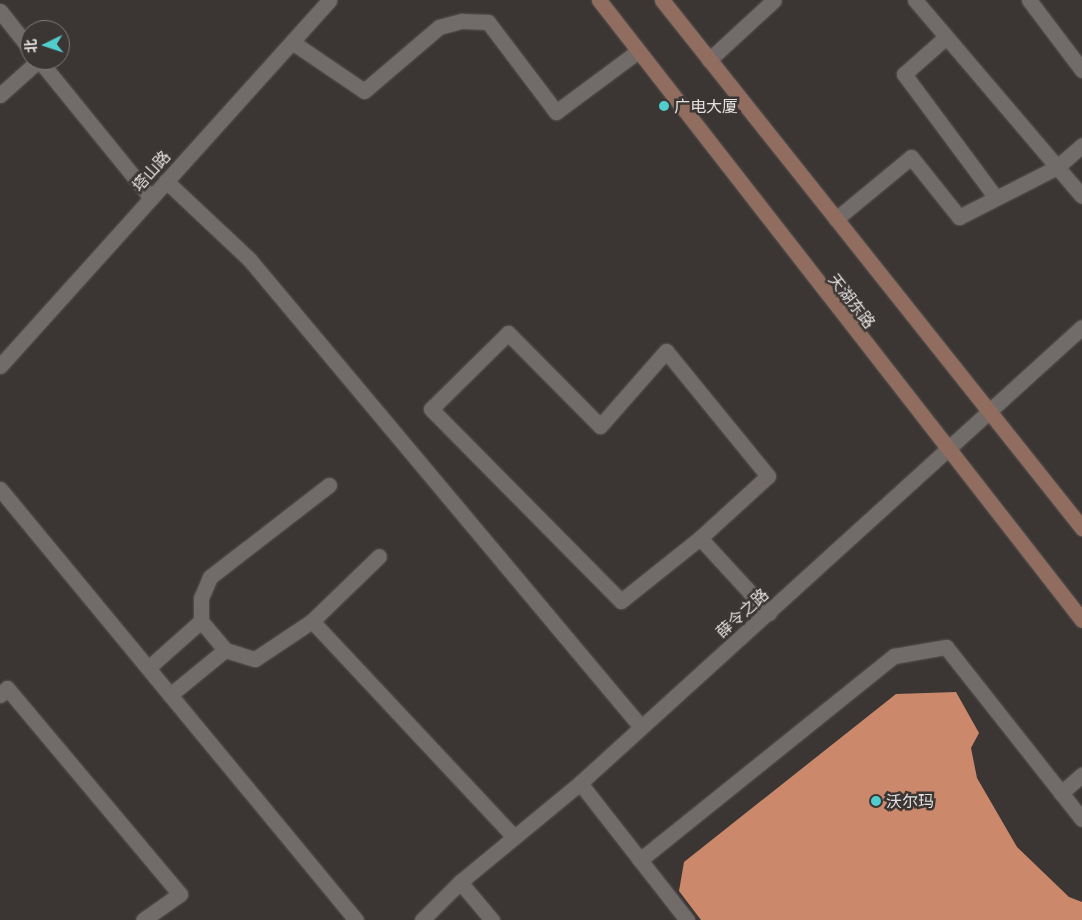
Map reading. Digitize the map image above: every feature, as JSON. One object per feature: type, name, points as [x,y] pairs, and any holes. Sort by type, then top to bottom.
[{"type":"main road","name":"天湖东路","points":[[599,0],[947,452],[1082,620]]},
{"type":"main road","points":[[662,0],[1082,528]]},
{"type":"street","name":"塔山路","points":[[0,366],[329,0]]},
{"type":"street","points":[[709,60],[774,0]]},
{"type":"street","points":[[915,0],[1082,196]]},
{"type":"street","points":[[1029,0],[1082,70]]},
{"type":"street","points":[[0,11],[20,36]]},
{"type":"street","points":[[292,42],[364,92],[439,27],[462,21],[488,22],[556,112],[638,51]]},
{"type":"street","points":[[946,37],[904,74],[996,198]]},
{"type":"street","points":[[0,95],[28,70]]},
{"type":"street","points":[[47,70],[151,198]]},
{"type":"street","points":[[836,219],[911,157],[959,217],[1057,167],[1082,145]]},
{"type":"street","points":[[166,181],[249,259],[641,728]]},
{"type":"street","name":"薛令之路","points":[[422,920],[460,882],[580,783],[947,452],[1082,327]]},
{"type":"street","points":[[508,333],[600,426],[666,351],[768,476],[700,538],[621,601],[430,409],[508,333]]},
{"type":"street","points":[[329,485],[210,577],[201,598],[201,621],[225,650],[255,659],[312,621],[379,556]]},
{"type":"street","points":[[0,489],[356,920]]},
{"type":"street","points":[[700,538],[769,613]]},
{"type":"street","points":[[148,668],[201,621]]},
{"type":"street","points":[[312,621],[514,837]]},
{"type":"street","points":[[640,860],[894,656],[946,648],[1082,819]]},
{"type":"street","points":[[170,695],[225,650]]},
{"type":"street","points":[[0,695],[7,688],[180,894],[143,920]]},
{"type":"street","points":[[1061,793],[1082,775]]},
{"type":"street","points":[[580,783],[687,920]]},
{"type":"street","points":[[460,882],[492,920]]},
{"type":"building","name":"沃尔玛","points":[[956,692],[979,733],[971,748],[977,778],[1017,847],[1069,897],[1082,902],[1082,920],[701,920],[679,891],[684,862],[896,694]]},
{"type":"place","name":"广电大厦","points":[[664,106]]},
{"type":"place","name":"沃尔玛","points":[[876,801]]}]
